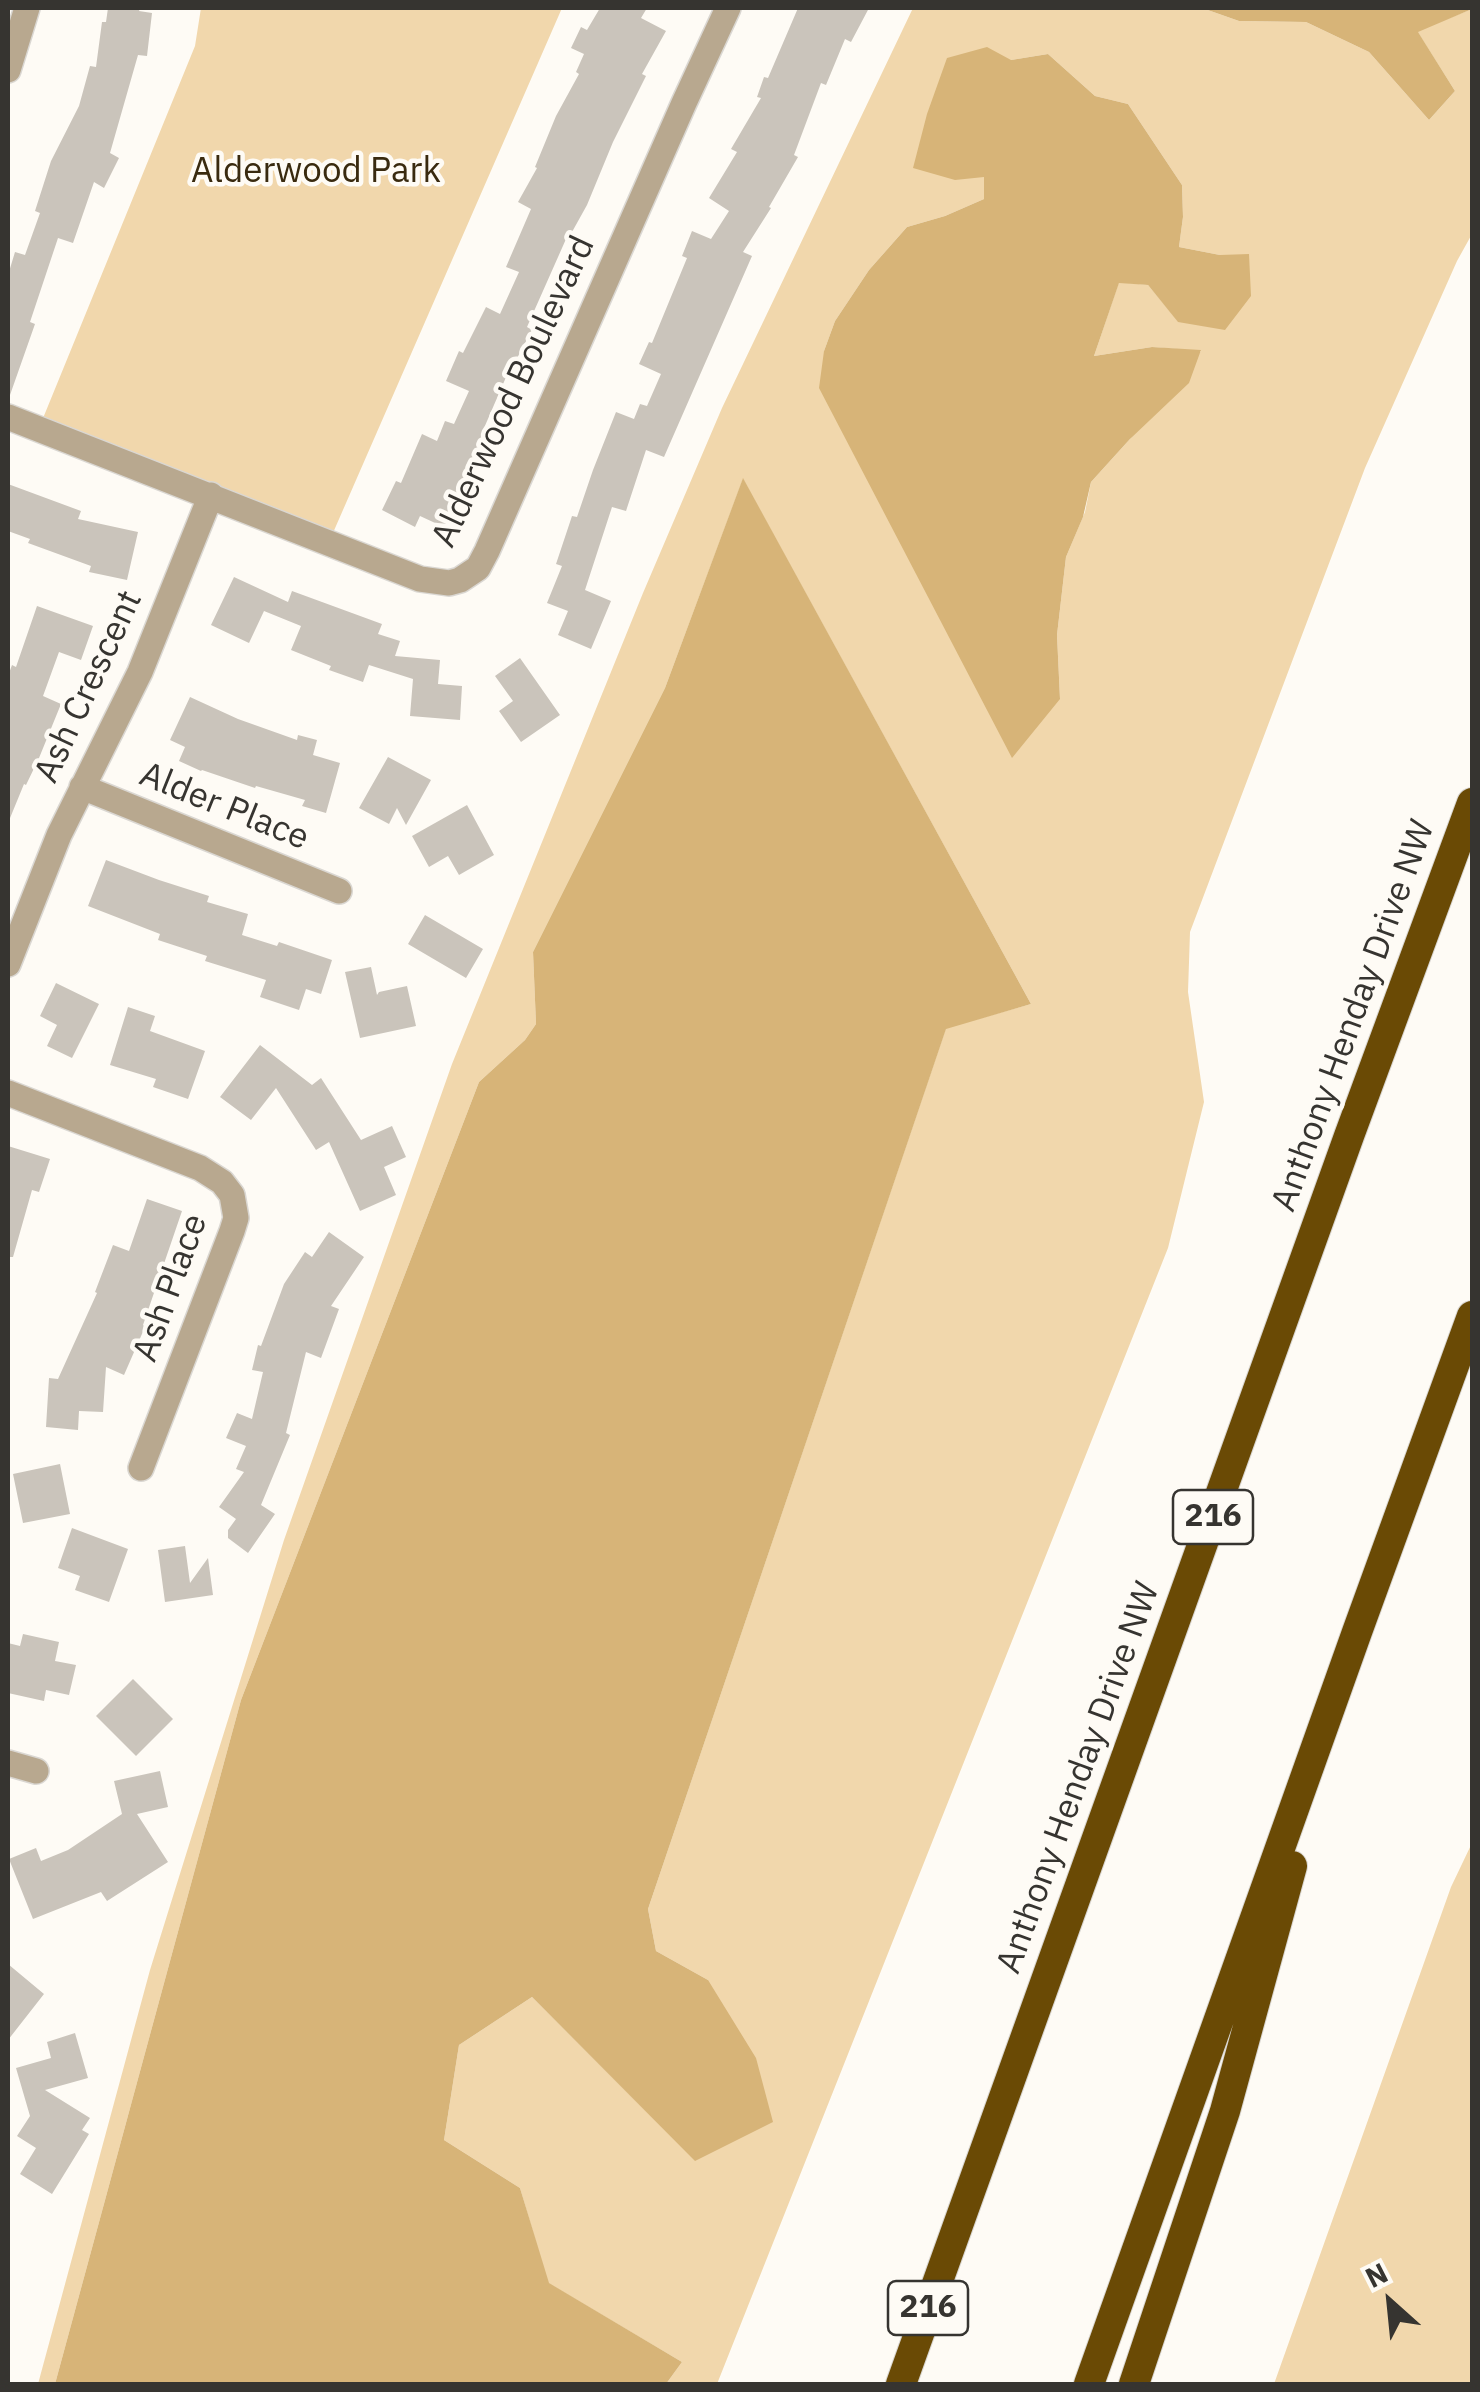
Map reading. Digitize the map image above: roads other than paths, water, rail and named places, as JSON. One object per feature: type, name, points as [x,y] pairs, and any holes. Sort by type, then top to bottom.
[{"type":"highway","name":"Anthony Henday Drive NW","points":[[900,2384],[1472,803]]},
{"type":"highway","points":[[1088,2384],[1472,1316]]},
{"type":"highway","points":[[1134,2384],[1225,2111],[1357,1632]]},
{"type":"highway","points":[[884,2384],[956,2231]]},
{"type":"street","points":[[8,70],[27,8]]},
{"type":"street","name":"Alderwood Boulevard","points":[[8,416],[428,582],[460,580],[478,568],[487,551],[728,8]]},
{"type":"street","name":"Ash Crescent","points":[[8,964],[58,834],[140,672],[210,495]]},
{"type":"street","name":"Alder Place","points":[[82,787],[340,891]]},
{"type":"street","name":"Ash Place","points":[[8,1092],[200,1168],[222,1182],[232,1194],[236,1218],[232,1232],[141,1468]]},
{"type":"street","points":[[8,1763],[36,1771]]},
{"type":"park label","name":"Alderwood Park","points":[[316,172]]}]
